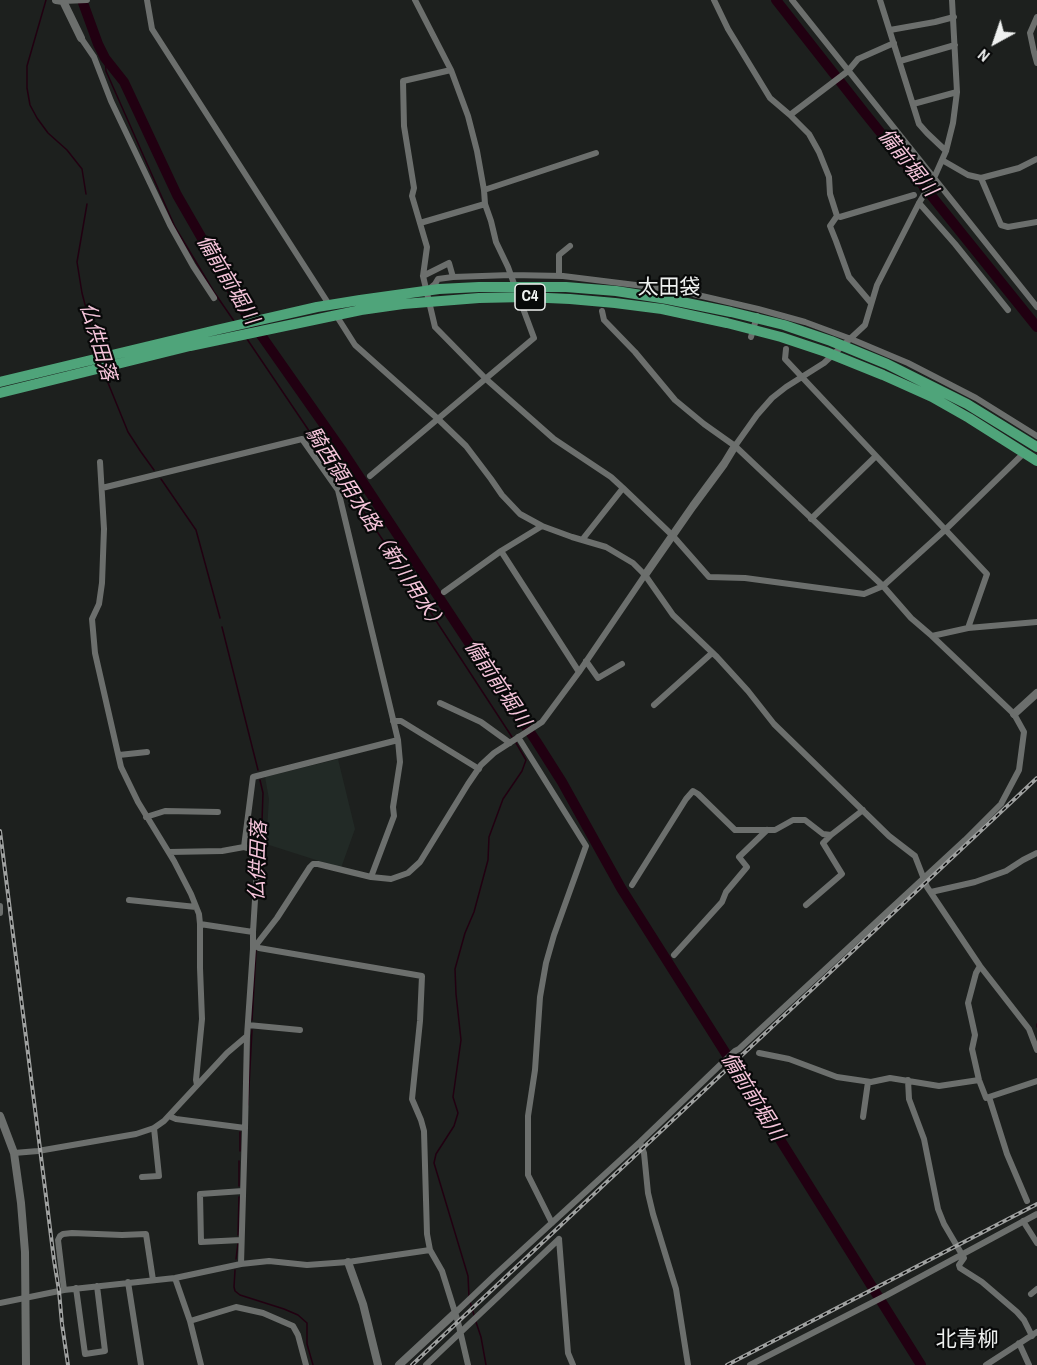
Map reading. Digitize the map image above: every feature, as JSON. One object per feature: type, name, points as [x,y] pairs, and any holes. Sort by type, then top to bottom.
[{"type":"highway","name":"C4","points":[[0,382],[317,307],[402,293],[459,288],[566,287],[667,298],[784,325],[860,352],[918,379],[967,404],[1037,447]]},
{"type":"highway","name":"C4","points":[[0,393],[190,346],[361,310],[479,298],[570,299],[662,309],[781,337],[826,352],[932,397],[1037,461]]},
{"type":"street","points":[[87,0],[61,1],[94,57],[111,101],[170,225],[193,267],[214,298]]},
{"type":"street","points":[[147,0],[152,29],[355,345],[466,446],[502,495],[520,514],[542,526],[606,547],[633,563],[645,575],[673,615],[748,691],[774,724],[890,836],[915,856],[925,884],[980,966],[1029,1029],[1037,1050]]},
{"type":"street","points":[[370,476],[534,338],[511,275],[496,242],[485,204],[477,150],[468,116],[451,70],[415,0]]},
{"type":"street","points":[[714,0],[728,29],[770,98],[809,134],[829,177],[830,194],[837,216]]},
{"type":"street","points":[[792,0],[1037,308]]},
{"type":"street","points":[[880,0],[920,124],[946,151]]},
{"type":"street","points":[[255,948],[313,864],[370,877],[391,879],[408,873],[420,862],[479,769],[495,753],[542,722],[555,705],[757,415],[772,398],[802,376],[825,363],[865,325],[877,285],[946,151],[957,92],[952,0]]},
{"type":"street","points":[[890,30],[935,22],[954,16]]},
{"type":"street","points":[[1037,17],[1030,33],[1037,63]]},
{"type":"street","points":[[790,115],[848,71],[858,59],[894,43]]},
{"type":"street","points":[[900,61],[955,45]]},
{"type":"street","points":[[451,70],[403,81],[404,126],[414,188],[412,196],[428,247],[423,276],[435,327],[486,379],[554,439],[611,477],[673,536],[709,577],[745,578],[864,594],[883,586],[945,531],[1037,441]]},
{"type":"street","points":[[913,104],[957,92]]},
{"type":"street","points":[[484,190],[596,153]]},
{"type":"street","points":[[942,160],[968,175],[981,178],[1019,168],[1037,159]]},
{"type":"street","points":[[981,178],[1001,225],[1008,227],[1037,222]]},
{"type":"street","points":[[837,216],[914,195]]},
{"type":"street","points":[[919,203],[1008,310]]},
{"type":"street","points":[[420,223],[485,204]]},
{"type":"street","points":[[837,216],[830,226],[846,270],[849,277],[871,303]]},
{"type":"street","points":[[570,246],[559,255],[561,276],[569,288],[586,303],[586,309]]},
{"type":"street","points":[[423,276],[449,263],[453,277]]},
{"type":"street","points":[[427,291],[438,279],[453,277],[561,276],[676,290],[758,309],[805,322],[908,363],[976,398],[1037,436]]},
{"type":"street","points":[[751,337],[758,309]]},
{"type":"street","points":[[399,1365],[965,840],[1002,804],[1020,770],[1024,732],[1014,714],[911,618],[883,586],[735,446],[675,400],[635,352],[604,320],[602,310]]},
{"type":"street","points":[[786,349],[785,359],[987,574],[968,628]]},
{"type":"street","points":[[947,412],[967,412],[976,398]]},
{"type":"street","points":[[102,488],[302,440],[338,490],[398,740],[400,762],[393,807],[394,816],[370,877]]},
{"type":"street","points":[[812,519],[876,456]]},
{"type":"street","points":[[100,462],[104,529],[102,583],[99,604],[92,619],[95,653],[121,767],[146,817],[169,852],[196,907],[200,924],[202,1019],[197,1085]]},
{"type":"street","points":[[582,540],[623,488]]},
{"type":"street","points":[[444,592],[501,551],[542,526]]},
{"type":"street","points":[[501,551],[579,672]]},
{"type":"street","points":[[932,636],[968,628],[1037,622]]},
{"type":"street","points":[[654,705],[712,653]]},
{"type":"street","points":[[586,662],[598,678],[622,664]]},
{"type":"street","points":[[1014,714],[1037,693]]},
{"type":"street","points":[[440,703],[481,722],[510,743]]},
{"type":"street","points":[[393,721],[401,722],[479,769]]},
{"type":"street","points":[[518,737],[586,846],[546,963],[540,997],[535,1070],[528,1116],[528,1175],[552,1223]]},
{"type":"street","points":[[244,848],[254,777],[398,740]]},
{"type":"street","points":[[118,754],[147,752]]},
{"type":"street","points":[[632,885],[693,791],[735,830],[775,830],[793,820],[805,820],[823,834],[831,835]]},
{"type":"street","points":[[806,905],[842,874],[823,843],[863,810]]},
{"type":"street","points":[[146,817],[165,811],[218,812]]},
{"type":"street","points":[[674,955],[722,902],[726,892],[747,867],[739,857],[768,830]]},
{"type":"street","points":[[169,852],[222,851],[244,848],[258,850],[253,932],[255,948],[247,1036],[241,1264]]},
{"type":"street","points":[[931,892],[975,882],[1006,871],[1037,853]]},
{"type":"street","points":[[129,900],[196,907]]},
{"type":"street","points":[[0,906],[0,913]]},
{"type":"street","points":[[200,924],[253,932]]},
{"type":"street","points":[[255,948],[422,976],[412,1099],[424,1131],[427,1234],[430,1250],[442,1271],[468,1365]]},
{"type":"street","points":[[980,966],[968,1003],[975,1035],[972,1049],[986,1098],[1037,1081]]},
{"type":"street","points":[[248,1025],[300,1030]]},
{"type":"street","points":[[14,1153],[136,1134],[154,1128],[169,1116],[247,1036]]},
{"type":"street","points":[[759,1053],[789,1059],[837,1077],[868,1082],[891,1078],[939,1086],[979,1080]]},
{"type":"street","points":[[908,1080],[909,1099],[924,1139],[938,1209],[964,1258],[959,1265],[961,1269],[982,1282],[1017,1312],[1034,1334],[986,1365]]},
{"type":"street","points":[[863,1117],[868,1082]]},
{"type":"street","points":[[989,1097],[1007,1154],[1027,1201]]},
{"type":"street","points":[[0,1116],[14,1153],[24,1228],[26,1365]]},
{"type":"street","points":[[169,1116],[176,1119],[245,1128]]},
{"type":"street","points":[[142,1177],[159,1176],[154,1128]]},
{"type":"street","points":[[640,1142],[644,1153],[652,1214],[676,1289],[688,1365]]},
{"type":"street","points":[[241,1240],[201,1242],[200,1194],[243,1191]]},
{"type":"street","points":[[750,1365],[887,1295],[1037,1214]]},
{"type":"street","points":[[1023,1221],[1037,1243]]},
{"type":"street","points":[[64,1290],[58,1240],[63,1234],[146,1234],[153,1280]]},
{"type":"street","points":[[426,1365],[559,1239],[568,1353],[573,1365]]},
{"type":"street","points":[[0,1303],[76,1288],[175,1278],[241,1264],[268,1262],[307,1265],[348,1262],[430,1250]]},
{"type":"street","points":[[348,1262],[363,1304],[378,1365]]},
{"type":"street","points":[[175,1278],[201,1365]]},
{"type":"street","points":[[128,1282],[141,1365]]},
{"type":"street","points":[[76,1288],[85,1354],[105,1351],[97,1286]]},
{"type":"street","points":[[190,1322],[236,1307],[263,1314],[293,1326],[298,1335],[306,1365]]},
{"type":"street","points":[[1019,1343],[1029,1365]]},
{"type":"shaded area","points":[[338,759],[355,829],[341,868],[266,844],[269,799],[265,777]]},
{"type":"waterway","name":"仏供田落","points":[[46,0],[27,66],[30,105],[48,133],[67,150],[82,169],[86,194]]},
{"type":"waterway","name":"備前前堀川","points":[[82,0],[105,58],[124,82],[177,195],[242,308],[341,449],[536,741],[562,782],[621,888],[921,1365]]},
{"type":"waterway","name":"備前堀川","points":[[776,0],[1037,327]]},
{"type":"waterway","name":"騎西領用水路（新川用水）","points":[[105,58],[106,71],[175,227],[234,321]]},
{"type":"waterway","name":"仏供田落","points":[[87,204],[77,262],[82,293],[98,354]]},
{"type":"waterway","name":"騎西領用水路（新川用水）","points":[[247,339],[403,570],[512,737]]},
{"type":"waterway","name":"仏供田落","points":[[104,373],[128,432],[154,470]]},
{"type":"waterway","name":"仏供田落","points":[[161,479],[196,530],[220,618]]},
{"type":"waterway","name":"仏供田落","points":[[222,627],[258,770]]},
{"type":"waterway","name":"騎西領用水路（新川用水）","points":[[469,1297],[468,1276],[434,1163],[436,1154],[454,1126],[458,1113],[453,1097],[461,1040],[455,969],[488,860],[489,837],[503,799],[522,771],[526,760],[515,741]]},
{"type":"waterway","name":"仏供田落","points":[[260,780],[263,793],[261,849]]},
{"type":"waterway","name":"仏供田落","points":[[260,867],[261,853]]},
{"type":"waterway","name":"仏供田落","points":[[252,1020],[256,951]]},
{"type":"waterway","name":"仏供田落","points":[[248,1105],[252,1030]]},
{"type":"waterway","name":"仏供田落","points":[[240,1132],[240,1151]]},
{"type":"waterway","name":"仏供田落","points":[[239,1161],[239,1186]]},
{"type":"waterway","name":"仏供田落","points":[[238,1235],[239,1197]]},
{"type":"waterway","name":"仏供田落","points":[[236,1259],[238,1243]]},
{"type":"waterway","name":"仏供田落","points":[[235,1270],[234,1287],[240,1295],[284,1309],[298,1315],[307,1323],[307,1344],[313,1365]]},
{"type":"waterway","name":"騎西領用水路（新川用水）","points":[[470,1302],[474,1315]]},
{"type":"waterway","name":"騎西領用水路（新川用水）","points":[[476,1322],[486,1365]]},
{"type":"railway","points":[[412,1365],[1037,778]]},
{"type":"railway","points":[[0,831],[68,1365]]},
{"type":"railway","points":[[727,1365],[1037,1204]]},
{"type":"district","name":"太田袋","points":[[669,288]]},
{"type":"district","name":"北青柳","points":[[967,1340]]}]
